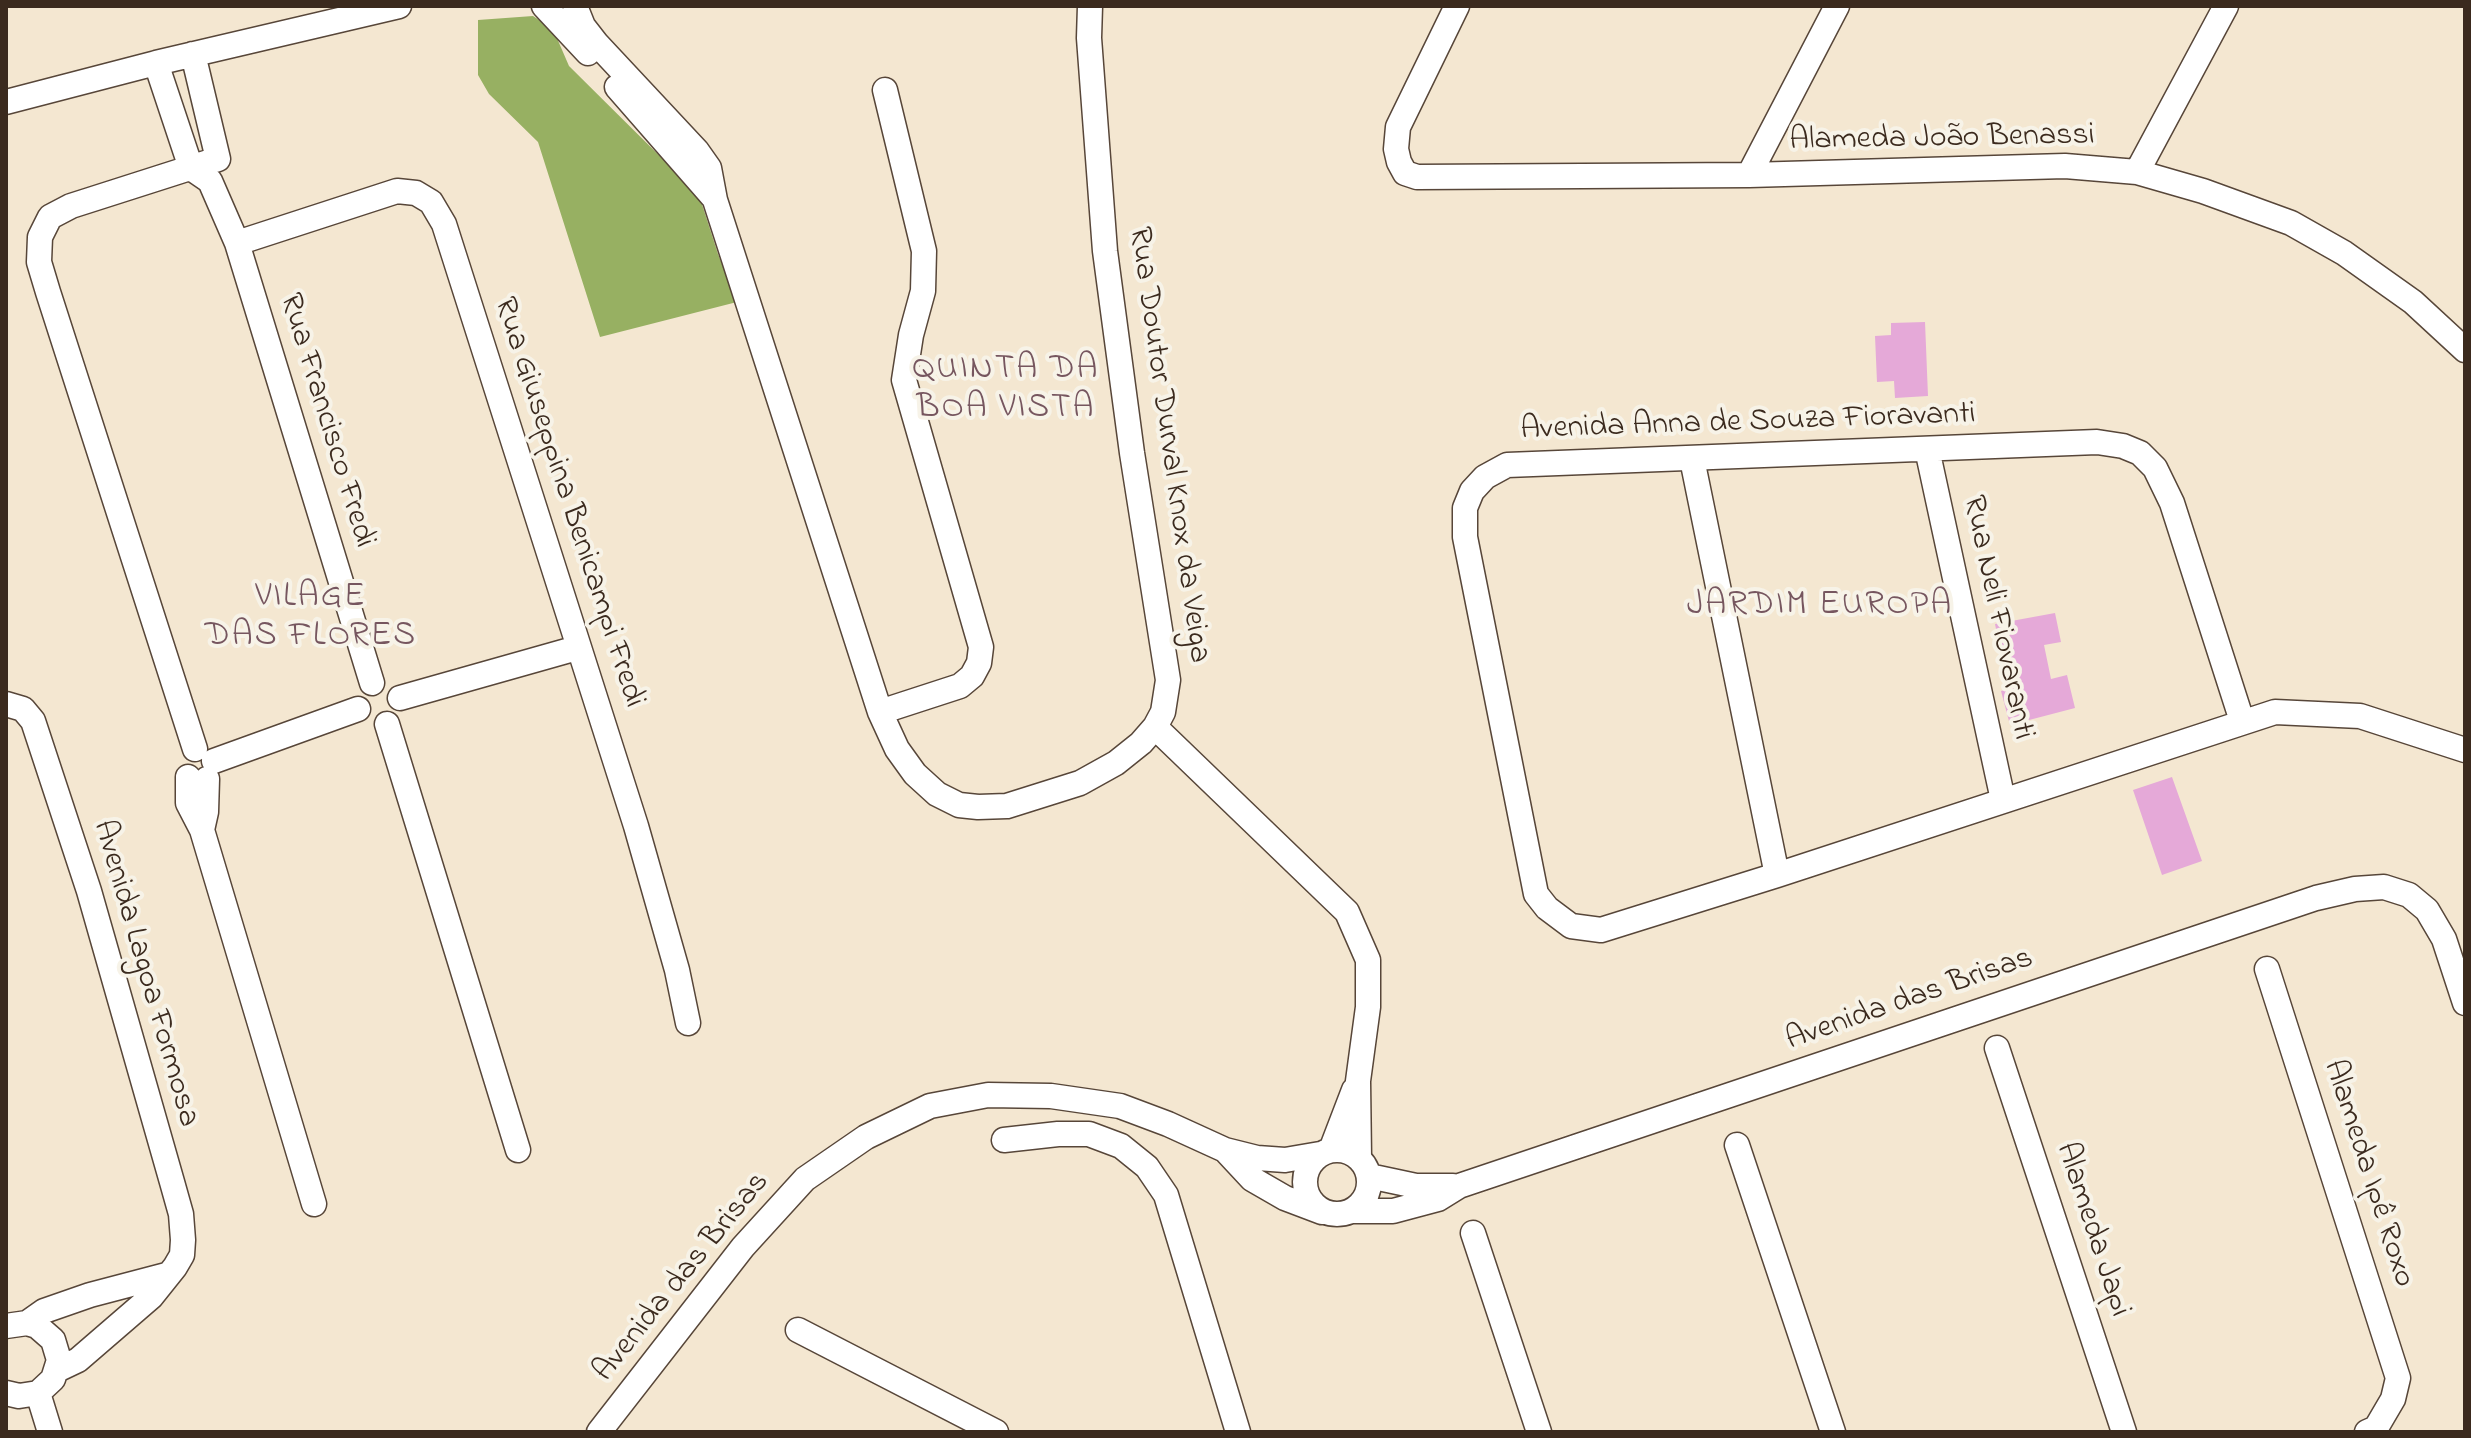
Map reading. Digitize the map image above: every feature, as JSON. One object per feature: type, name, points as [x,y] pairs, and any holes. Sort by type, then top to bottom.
[{"type":"street","points":[[6,102],[399,6]]},
{"type":"street","name":"Rua Doutor Durval Knox da Veiga","points":[[544,6],[715,200]]},
{"type":"street","name":"Rua Doutor Durval Knox da Veiga","points":[[575,6],[583,26],[597,44],[697,151],[709,168],[715,200],[880,712],[897,749],[915,774],[937,794],[959,805],[978,807],[1007,806],[1080,783],[1116,763],[1155,727],[1163,712],[1168,680],[1132,453],[1105,251],[1089,38],[1090,6]]},
{"type":"street","name":"Alameda João Benassi","points":[[1457,6],[1398,127],[1396,149],[1405,173],[1417,177],[1749,175],[2065,166],[2137,172],[2203,191],[2291,223],[2344,253],[2413,302],[2465,350]]},
{"type":"street","points":[[1749,175],[1837,6]]},
{"type":"street","points":[[2137,172],[2226,6]]},
{"type":"street","points":[[193,54],[206,169]]},
{"type":"street","points":[[156,63],[206,169]]},
{"type":"street","points":[[880,712],[960,686],[972,676],[979,663],[981,647],[904,380],[911,335],[923,291],[924,251],[885,90]]},
{"type":"street","points":[[206,169],[71,206],[50,217],[40,237],[39,262],[201,767],[188,803],[202,830],[314,1204]]},
{"type":"street","name":"Rua Francisco Fredi","points":[[206,169],[237,243],[372,683]]},
{"type":"street","name":"Rua Giuseppina Benicampi Fredi","points":[[237,243],[397,191],[416,193],[431,202],[444,224],[636,826],[677,970],[688,1023]]},
{"type":"street","points":[[2440,327],[2465,339]]},
{"type":"street","name":"Avenida Anna de Souza Fioravanti","points":[[2242,721],[2172,503],[2155,468],[2140,453],[2123,446],[2097,442],[1507,465],[1485,477],[1472,491],[1465,508],[1465,537],[1536,894],[1547,908],[1571,926],[1601,930],[2275,712],[2360,716],[2465,750]]},
{"type":"street","name":"Rua Neli Fiovaranti","points":[[1927,449],[2003,800]]},
{"type":"street","points":[[1692,459],[1777,875]]},
{"type":"street","points":[[400,698],[577,648]]},
{"type":"street","points":[[372,683],[388,684],[400,698],[400,710],[387,724],[369,723],[358,709],[360,691],[372,683]]},
{"type":"street","name":"Avenida Lagoa Formosa","points":[[6,704],[23,709],[33,721],[89,891],[181,1214],[183,1240],[182,1255],[151,1297],[78,1360],[57,1370],[38,1393]]},
{"type":"street","points":[[201,767],[358,709]]},
{"type":"street","points":[[387,724],[518,1150]]},
{"type":"street","points":[[1155,727],[1347,912],[1368,960],[1368,1007],[1358,1081],[1367,1196],[1353,1211],[1333,1215],[1323,1212],[1307,1195],[1304,1184],[1311,1162],[1325,1152],[1341,1150],[1364,1167]]},
{"type":"street","name":"Avenida das Brisas","points":[[1353,1211],[1393,1211],[1438,1199],[1459,1186],[2316,898],[2355,889],[2384,887],[2409,895],[2427,910],[2444,939]]},
{"type":"street","points":[[2444,939],[2465,959]]},
{"type":"street","points":[[2444,939],[2465,1003]]},
{"type":"street","name":"Alameda Ipê Roxo","points":[[2267,969],[2398,1378],[2393,1399],[2376,1428],[2367,1432]]},
{"type":"street","name":"Alameda Japi","points":[[1997,1048],[2124,1432]]},
{"type":"street","points":[[1325,1152],[1358,1081]]},
{"type":"street","name":"Avenida das Brisas","points":[[599,1432],[743,1247],[805,1179],[866,1137],[930,1106],[988,1095],[1051,1096],[1120,1106],[1225,1150],[1257,1158],[1285,1160],[1325,1152]]},
{"type":"street","points":[[1004,1140],[1089,1134],[1121,1146],[1147,1167],[1166,1195],[1238,1432]]},
{"type":"street","points":[[1737,1145],[1833,1432]]},
{"type":"street","name":"Avenida das Brisas","points":[[1225,1150],[1252,1179],[1285,1198],[1323,1212]]},
{"type":"street","name":"Avenida das Brisas","points":[[1364,1167],[1416,1186],[1459,1186]]},
{"type":"street","points":[[1473,1233],[1539,1432]]},
{"type":"street","points":[[17,1324],[44,1311],[166,1275]]},
{"type":"street","points":[[17,1324],[37,1326],[53,1340],[59,1360],[57,1370]]},
{"type":"street","points":[[798,1330],[996,1432]]},
{"type":"street","points":[[6,1393],[19,1396],[38,1393],[50,1432]]},
{"type":"green space","points":[[533,16],[553,29],[569,66],[699,195],[737,302],[600,337],[538,142],[489,94],[478,75],[478,20]]},
{"type":"building","points":[[1925,322],[1928,396],[1895,398],[1894,381],[1877,382],[1875,336],[1891,335],[1891,323]]},
{"type":"building","points":[[2055,613],[2061,642],[2044,645],[2051,679],[2067,675],[2075,708],[2010,725],[2001,691],[2008,689],[1995,624]]},
{"type":"building","points":[[2172,777],[2202,861],[2162,875],[2133,790]]},
{"type":"district","name":"QUINTA DA BOA VISTA","points":[[1006,390]]},
{"type":"district","name":"JARDIM EUROPA","points":[[1820,607]]},
{"type":"district","name":"VILAGE DAS FLORES","points":[[311,618]]}]
